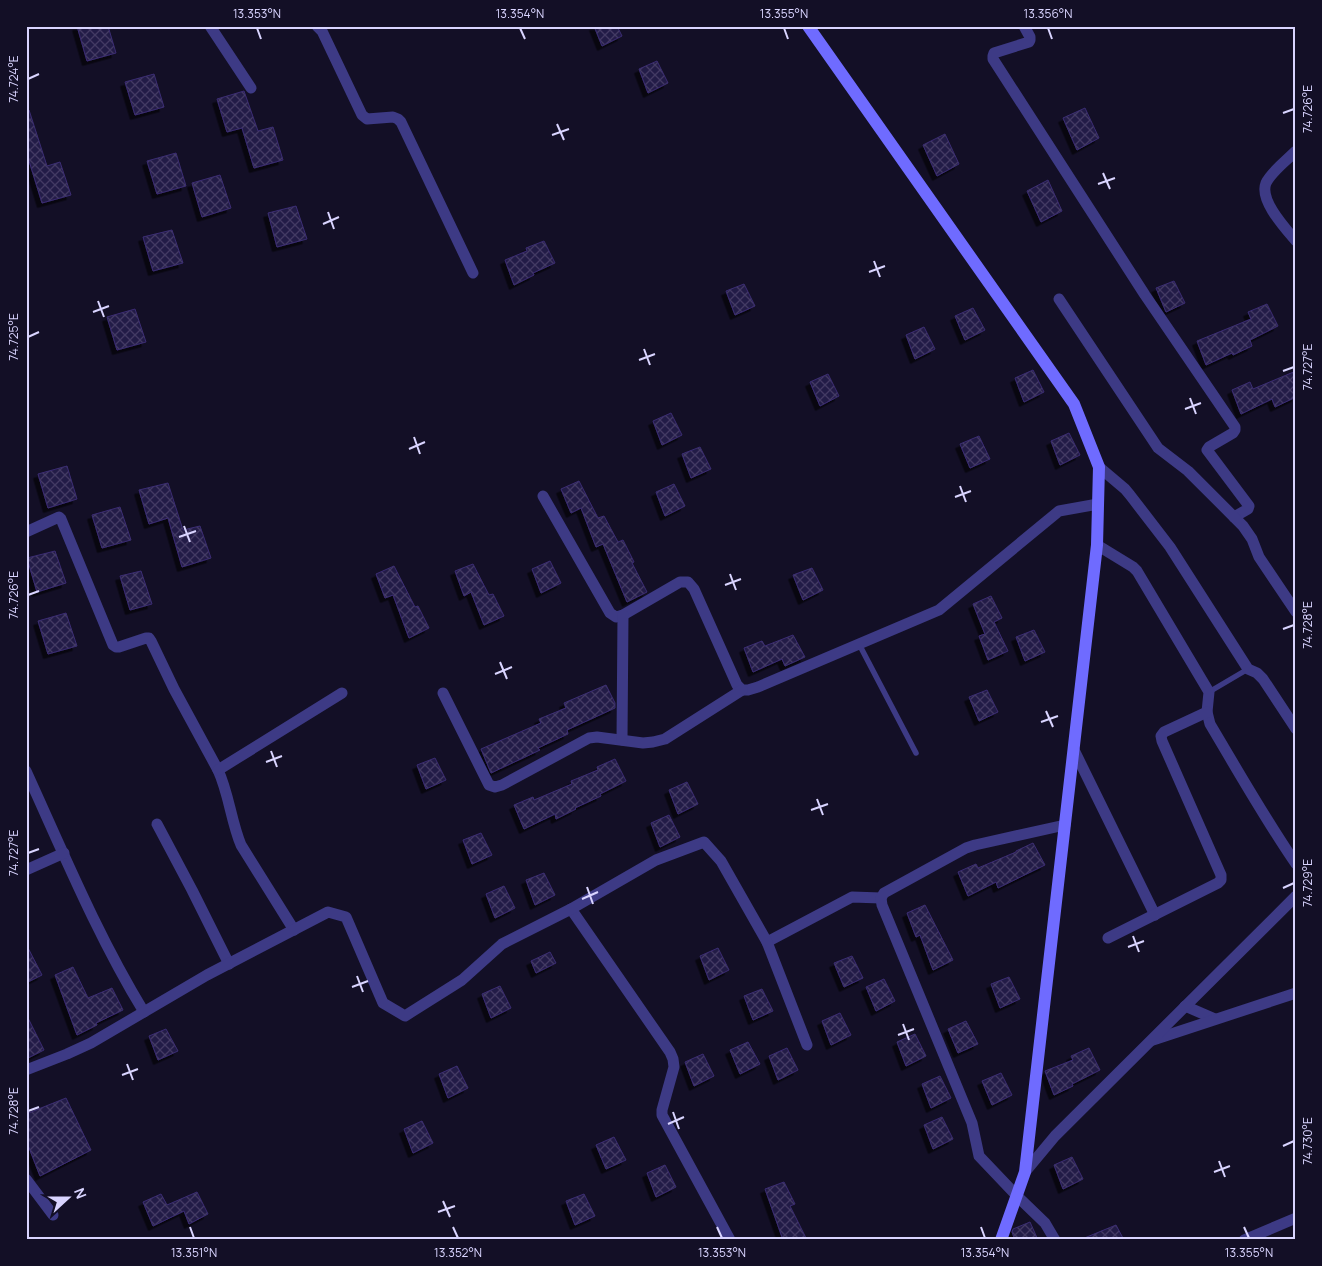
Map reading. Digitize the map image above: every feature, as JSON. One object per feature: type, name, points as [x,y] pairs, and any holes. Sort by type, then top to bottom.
[{"type":"street","points":[[210,26],[251,88]]},
{"type":"street","points":[[808,26],[1074,404],[1099,467],[1097,544],[1025,1172],[1001,1240]]},
{"type":"street","points":[[1024,26],[1030,40],[994,53],[993,59],[1145,295],[1235,427],[1233,433],[1209,447],[1208,450],[1249,506],[1248,509],[1234,517]]},
{"type":"street","points":[[324,28],[362,115],[367,119],[394,118],[401,122],[473,273]]},
{"type":"street","points":[[1296,151],[1265,184],[1264,194],[1268,204],[1296,241]]},
{"type":"street","points":[[1059,299],[1158,448],[1188,471],[1248,533],[1259,557],[1296,612]]},
{"type":"street","points":[[1099,467],[1125,489],[1170,547],[1248,669],[1260,675],[1296,729]]},
{"type":"street","points":[[544,496],[610,613],[616,617],[624,615],[680,582],[688,582],[694,589],[742,690]]},
{"type":"street","points":[[443,694],[490,785],[495,787],[590,738],[597,737],[643,742],[665,739],[742,690],[758,687],[939,610],[1059,511],[1098,504]]},
{"type":"street","points":[[26,532],[59,516],[113,645],[119,647],[149,638],[223,780],[241,845],[294,930]]},
{"type":"street","points":[[1097,544],[1138,571],[1209,692],[1206,712],[1210,724],[1296,864]]},
{"type":"street","points":[[622,740],[624,615]]},
{"type":"street","points":[[218,770],[342,693]]},
{"type":"street","points":[[1108,938],[1221,880],[1221,875],[1161,736],[1164,732],[1206,712]]},
{"type":"street","points":[[1074,750],[1155,915]]},
{"type":"street","points":[[26,771],[100,933],[124,980],[144,1012]]},
{"type":"street","points":[[157,824],[229,964]]},
{"type":"street","points":[[1055,1240],[1045,1223],[979,1156],[972,1123],[882,905],[881,898],[884,893],[966,848],[1065,825]]},
{"type":"street","points":[[26,1070],[91,1043],[229,964],[328,912],[346,917],[383,1003],[405,1016],[462,980],[502,944],[571,909],[656,860],[704,842],[720,861],[767,942],[808,1045]]},
{"type":"street","points":[[26,870],[64,853]]},
{"type":"street","points":[[1025,1172],[1055,1136],[1296,896]]},
{"type":"street","points":[[767,942],[852,897],[881,898]]},
{"type":"street","points":[[571,909],[670,1052],[674,1067],[662,1114],[730,1240]]},
{"type":"street","points":[[1149,1041],[1296,993]]},
{"type":"street","points":[[1185,1006],[1215,1019]]},
{"type":"street","points":[[26,1179],[53,1216]]},
{"type":"street","points":[[1244,1240],[1296,1218]]},
{"type":"lane","points":[[859,644],[916,753]]},
{"type":"lane","points":[[1209,692],[1248,669]]},
{"type":"building","points":[[77,26],[108,26],[116,53],[87,61]]},
{"type":"building","points":[[594,26],[617,26],[622,36],[602,46]]},
{"type":"building","points":[[657,61],[668,83],[648,93],[639,69]]},
{"type":"building","points":[[154,74],[164,107],[135,115],[125,82]]},
{"type":"building","points":[[244,91],[258,131],[273,127],[283,160],[254,168],[242,128],[227,132],[217,99]]},
{"type":"building","points":[[1085,108],[1099,138],[1077,150],[1063,118]]},
{"type":"building","points":[[29,110],[47,166],[60,162],[71,195],[42,203],[26,151],[26,111]]},
{"type":"building","points":[[945,134],[959,164],[937,176],[923,145]]},
{"type":"building","points":[[176,153],[186,186],[157,194],[147,161]]},
{"type":"building","points":[[220,175],[231,208],[202,217],[192,183]]},
{"type":"building","points":[[1048,180],[1062,211],[1041,222],[1027,191]]},
{"type":"building","points":[[296,206],[307,239],[277,247],[268,213]]},
{"type":"building","points":[[172,230],[183,263],[153,271],[143,237]]},
{"type":"building","points":[[544,241],[555,263],[533,273],[534,275],[514,285],[505,260],[527,251],[526,248]]},
{"type":"building","points":[[1174,281],[1185,303],[1166,312],[1156,288]]},
{"type":"building","points":[[744,284],[755,306],[735,315],[726,291]]},
{"type":"building","points":[[1267,304],[1278,326],[1250,340],[1252,346],[1206,365],[1197,341],[1251,319],[1248,312]]},
{"type":"building","points":[[973,308],[985,330],[965,340],[955,316]]},
{"type":"building","points":[[135,309],[146,342],[117,350],[107,317]]},
{"type":"building","points":[[924,327],[935,349],[915,359],[906,335]]},
{"type":"building","points":[[1033,370],[1044,392],[1024,402],[1015,378]]},
{"type":"building","points":[[1296,371],[1296,397],[1275,407],[1272,399],[1241,414],[1232,390],[1250,382],[1253,389]]},
{"type":"building","points":[[828,374],[839,396],[820,406],[810,382]]},
{"type":"building","points":[[671,413],[682,435],[662,445],[653,421]]},
{"type":"building","points":[[1069,433],[1080,455],[1060,465],[1051,441]]},
{"type":"building","points":[[979,436],[990,459],[970,468],[960,444]]},
{"type":"building","points":[[700,447],[711,469],[691,478],[682,454]]},
{"type":"building","points":[[67,466],[77,499],[48,508],[38,474]]},
{"type":"building","points":[[579,481],[598,518],[604,516],[618,542],[623,540],[647,592],[627,602],[603,544],[596,547],[581,508],[571,513],[561,489]]},
{"type":"building","points":[[168,483],[183,530],[200,526],[211,558],[182,567],[168,518],[149,524],[139,490]]},
{"type":"building","points":[[674,484],[685,506],[665,516],[656,492]]},
{"type":"building","points":[[120,507],[131,540],[102,548],[92,515]]},
{"type":"building","points":[[55,551],[66,583],[37,592],[27,558]]},
{"type":"building","points":[[550,561],[561,583],[541,593],[532,569]]},
{"type":"building","points":[[473,564],[489,595],[493,594],[504,616],[484,625],[471,592],[464,596],[455,571]]},
{"type":"building","points":[[394,566],[415,607],[418,606],[429,628],[409,638],[393,595],[385,598],[376,574]]},
{"type":"building","points":[[812,568],[823,590],[803,600],[793,575]]},
{"type":"building","points":[[141,571],[152,604],[130,610],[120,576]]},
{"type":"building","points":[[991,596],[1002,618],[994,622],[1008,651],[988,660],[979,636],[985,634],[973,604]]},
{"type":"building","points":[[66,613],[77,646],[48,654],[38,621]]},
{"type":"building","points":[[1034,630],[1045,652],[1025,661],[1016,637]]},
{"type":"building","points":[[793,635],[805,657],[785,666],[782,659],[753,672],[744,648],[762,641],[765,646]]},
{"type":"building","points":[[606,685],[615,703],[615,708],[567,730],[568,734],[538,748],[540,750],[491,773],[481,749],[541,723],[539,719],[566,708],[564,703]]},
{"type":"building","points":[[987,690],[998,712],[979,721],[969,697]]},
{"type":"building","points":[[435,758],[446,780],[426,789],[417,765]]},
{"type":"building","points":[[615,759],[626,781],[556,819],[555,814],[524,829],[514,805],[533,797],[534,800],[572,784],[571,781],[598,770],[597,767]]},
{"type":"building","points":[[687,782],[698,804],[678,814],[669,790]]},
{"type":"building","points":[[669,815],[680,837],[660,847],[651,823]]},
{"type":"building","points":[[481,833],[492,855],[472,864],[463,840]]},
{"type":"building","points":[[1033,843],[1045,865],[998,888],[996,882],[968,896],[958,872],[976,864],[978,868]]},
{"type":"building","points":[[544,873],[555,895],[535,905],[526,880]]},
{"type":"building","points":[[504,886],[515,908],[495,918],[486,894]]},
{"type":"building","points":[[925,905],[953,960],[933,970],[920,935],[916,937],[907,913]]},
{"type":"building","points":[[26,944],[42,975],[26,983]]},
{"type":"building","points":[[718,948],[729,970],[709,980],[700,956]]},
{"type":"building","points":[[550,952],[556,963],[536,973],[531,961]]},
{"type":"building","points":[[852,956],[863,978],[844,987],[834,963]]},
{"type":"building","points":[[73,967],[88,998],[112,988],[123,1010],[77,1035],[55,975]]},
{"type":"building","points":[[1009,977],[1020,999],[1000,1008],[991,984]]},
{"type":"building","points":[[884,979],[895,1001],[876,1011],[866,987]]},
{"type":"building","points":[[500,986],[511,1008],[491,1018],[482,994]]},
{"type":"building","points":[[762,989],[773,1011],[753,1020],[744,996]]},
{"type":"building","points":[[840,1013],[851,1035],[831,1045],[822,1021]]},
{"type":"building","points":[[26,1014],[44,1050],[26,1059]]},
{"type":"building","points":[[966,1021],[978,1044],[958,1053],[948,1029]]},
{"type":"building","points":[[166,1029],[178,1051],[158,1060],[149,1036]]},
{"type":"building","points":[[915,1034],[926,1056],[906,1066],[897,1042]]},
{"type":"building","points":[[748,1042],[760,1064],[740,1074],[730,1050]]},
{"type":"building","points":[[787,1048],[798,1070],[778,1080],[769,1056]]},
{"type":"building","points":[[1089,1048],[1100,1070],[1054,1095],[1045,1071],[1073,1060],[1071,1056]]},
{"type":"building","points":[[703,1054],[714,1076],[694,1086],[685,1062]]},
{"type":"building","points":[[457,1066],[468,1088],[448,1098],[439,1074]]},
{"type":"building","points":[[1001,1073],[1012,1095],[992,1105],[982,1081]]},
{"type":"building","points":[[940,1076],[951,1098],[931,1108],[922,1084]]},
{"type":"building","points":[[66,1098],[91,1150],[40,1176],[26,1140],[26,1114]]},
{"type":"building","points":[[942,1117],[953,1139],[933,1149],[924,1125]]},
{"type":"building","points":[[422,1121],[433,1143],[413,1153],[404,1129]]},
{"type":"building","points":[[614,1137],[626,1160],[606,1169],[596,1145]]},
{"type":"building","points":[[1072,1157],[1083,1179],[1063,1189],[1054,1165]]},
{"type":"building","points":[[665,1165],[676,1187],[656,1197],[647,1173]]},
{"type":"building","points":[[784,1182],[795,1204],[790,1206],[807,1240],[783,1240],[765,1189]]},
{"type":"building","points":[[197,1192],[208,1214],[189,1224],[184,1211],[153,1226],[143,1202],[161,1194],[167,1205]]},
{"type":"building","points":[[584,1194],[595,1216],[575,1225],[566,1201]]},
{"type":"building","points":[[1030,1222],[1038,1240],[1015,1240],[1012,1232],[1013,1229]]},
{"type":"building","points":[[1116,1225],[1124,1240],[1082,1240],[1082,1239]]}]
